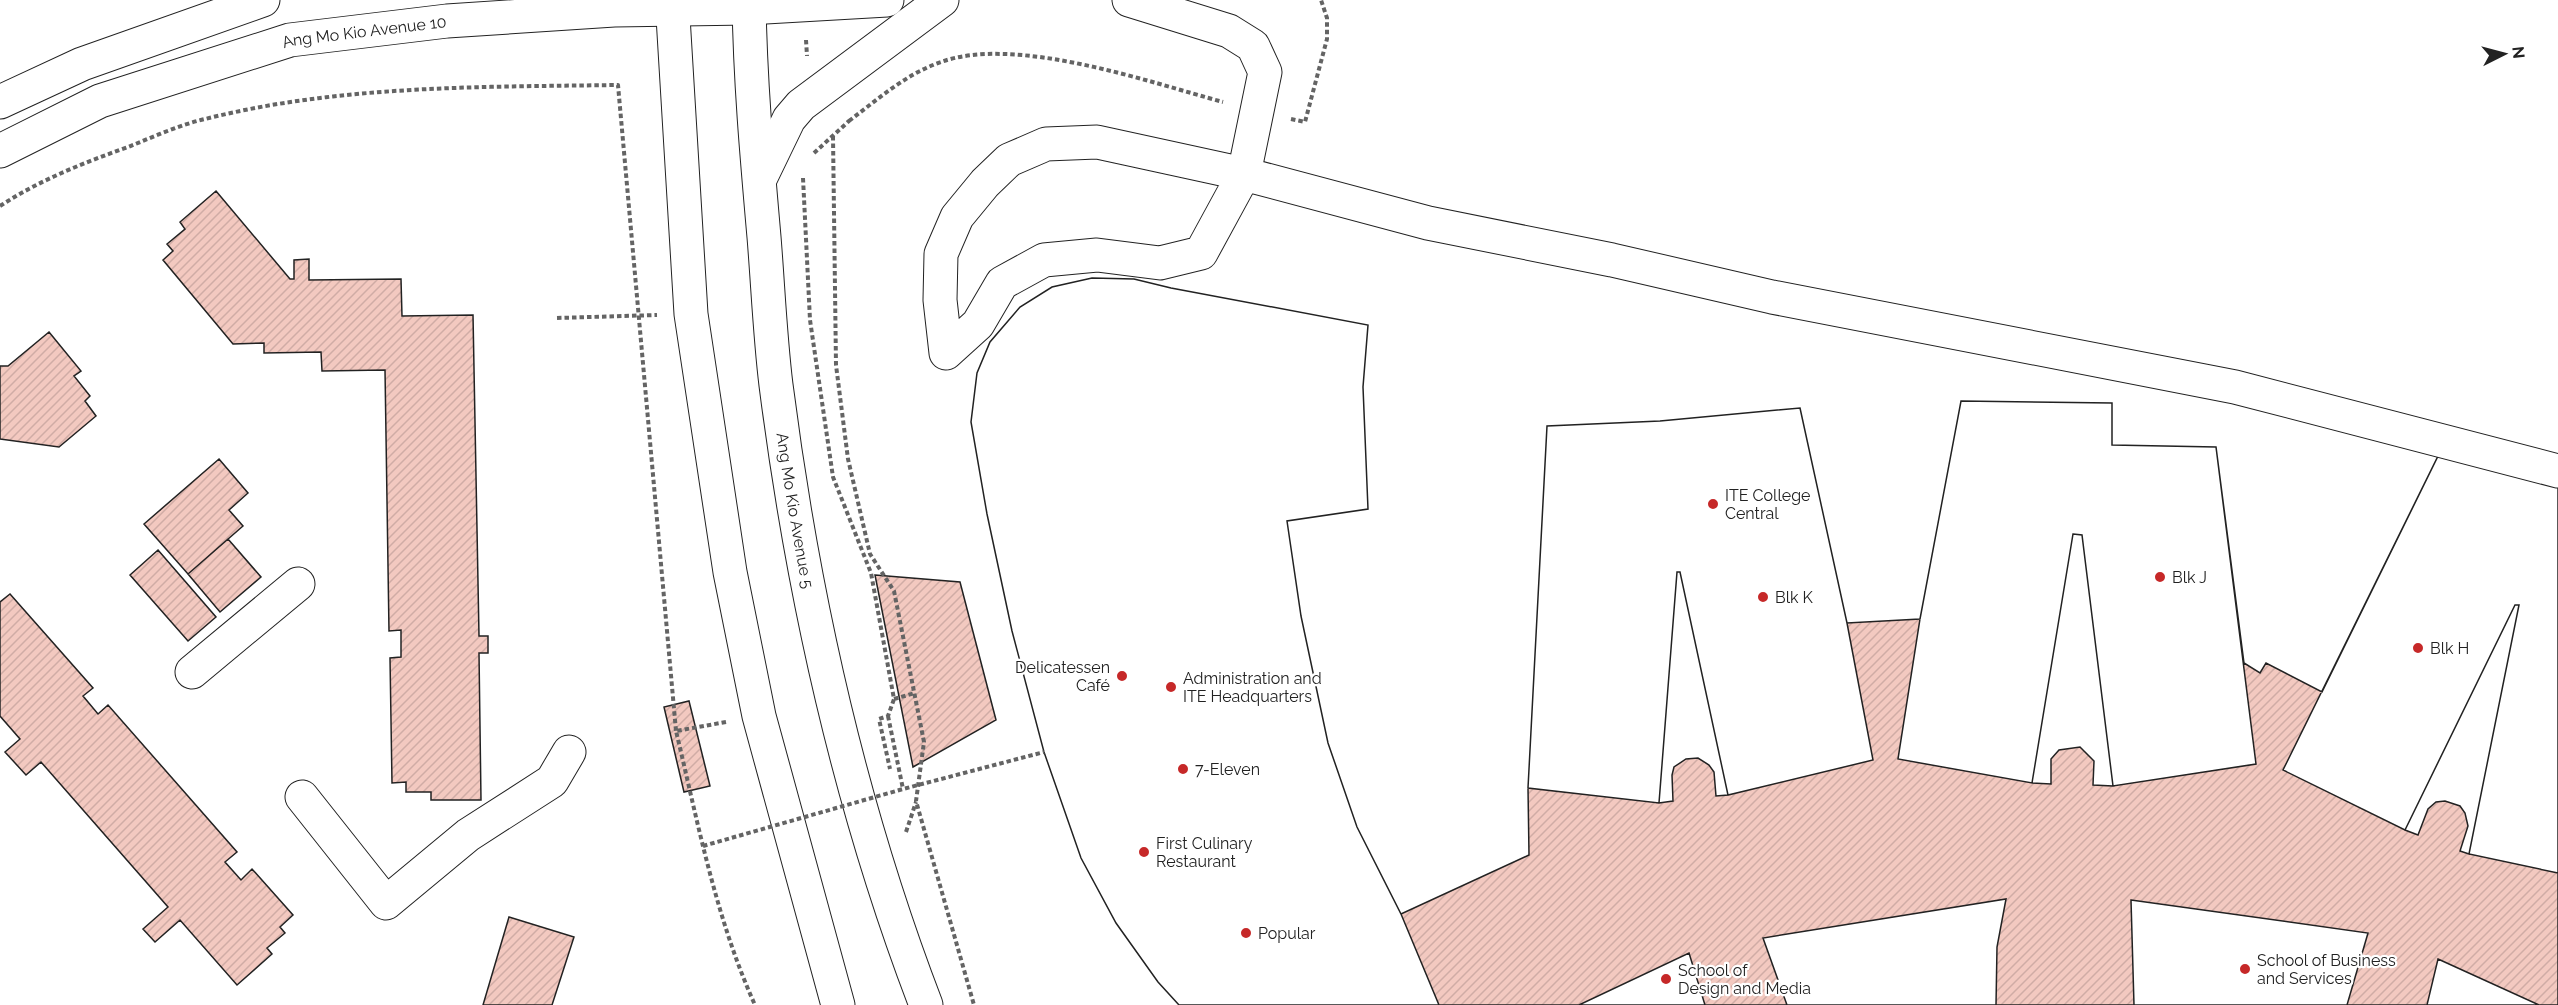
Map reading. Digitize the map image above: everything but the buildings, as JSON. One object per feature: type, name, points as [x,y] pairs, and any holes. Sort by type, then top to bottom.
[{"type":"main road","points":[[0,102],[82,63],[263,0]]},
{"type":"main road","name":"Ang Mo Kio Avenue 10","points":[[0,151],[100,101],[290,40],[447,21],[672,5],[887,0]]},
{"type":"main road","points":[[759,181],[789,119],[801,105],[942,0]]},
{"type":"main road","points":[[1129,0],[1228,31],[1253,46],[1265,72],[1244,174],[1201,253],[1160,263],[1097,255],[1044,260],[1002,283],[978,324],[946,353],[940,300],[941,254],[957,217],[985,183],[1009,159],[1046,144],[1097,142],[1244,174],[1428,223],[1612,260],[1772,297],[2235,387],[2558,471]]},
{"type":"main road","name":"Ang Mo Kio Avenue 5","points":[[749,4],[759,181],[776,384],[803,560],[843,741],[893,920],[926,1005]]},
{"type":"main road","points":[[672,5],[690,314],[730,573],[759,716],[838,1005]]},
{"type":"main road","points":[[192,672],[298,584]]},
{"type":"main road","points":[[302,797],[386,903],[468,836],[552,781],[569,752]]},
{"type":"path","points":[[849,121],[908,76],[942,61],[981,54],[1036,57],[1092,66],[1258,112],[1305,122],[1327,39],[1327,18],[1321,0]]},
{"type":"path","points":[[0,206],[29,187],[84,163],[203,119],[291,101],[432,88],[618,85],[676,731],[737,966],[755,1005]]},
{"type":"path","points":[[812,155],[833,135],[836,365],[848,459],[870,554],[871,573],[894,699],[915,693]]},
{"type":"path","points":[[804,171],[810,320],[833,477],[871,573]]},
{"type":"path","points":[[558,318],[690,314]]},
{"type":"path","points":[[870,554],[894,591],[924,742],[916,801],[905,836]]},
{"type":"path","points":[[676,731],[759,716]]},
{"type":"path","points":[[888,716],[903,789]]},
{"type":"path","points":[[704,846],[903,789],[1044,752]]},
{"type":"path","points":[[916,801],[974,1005]]},
{"type":"place","name":"ITE College Central","points":[[1713,504]]},
{"type":"place","name":"Blk J","points":[[2160,577]]},
{"type":"place","name":"Blk K","points":[[1763,597]]},
{"type":"place","name":"Blk H","points":[[2418,648]]},
{"type":"place","name":"Delicatessen Café","points":[[1122,676]]},
{"type":"place","name":"Administration and ITE Headquarters","points":[[1171,687]]},
{"type":"place","name":"7-Eleven","points":[[1183,769]]},
{"type":"place","name":"First Culinary Restaurant","points":[[1144,852]]},
{"type":"place","name":"Popular","points":[[1246,933]]},
{"type":"place","name":"School of Business and Services","points":[[2245,969]]},
{"type":"place","name":"School of Design and Media","points":[[1666,979]]}]
